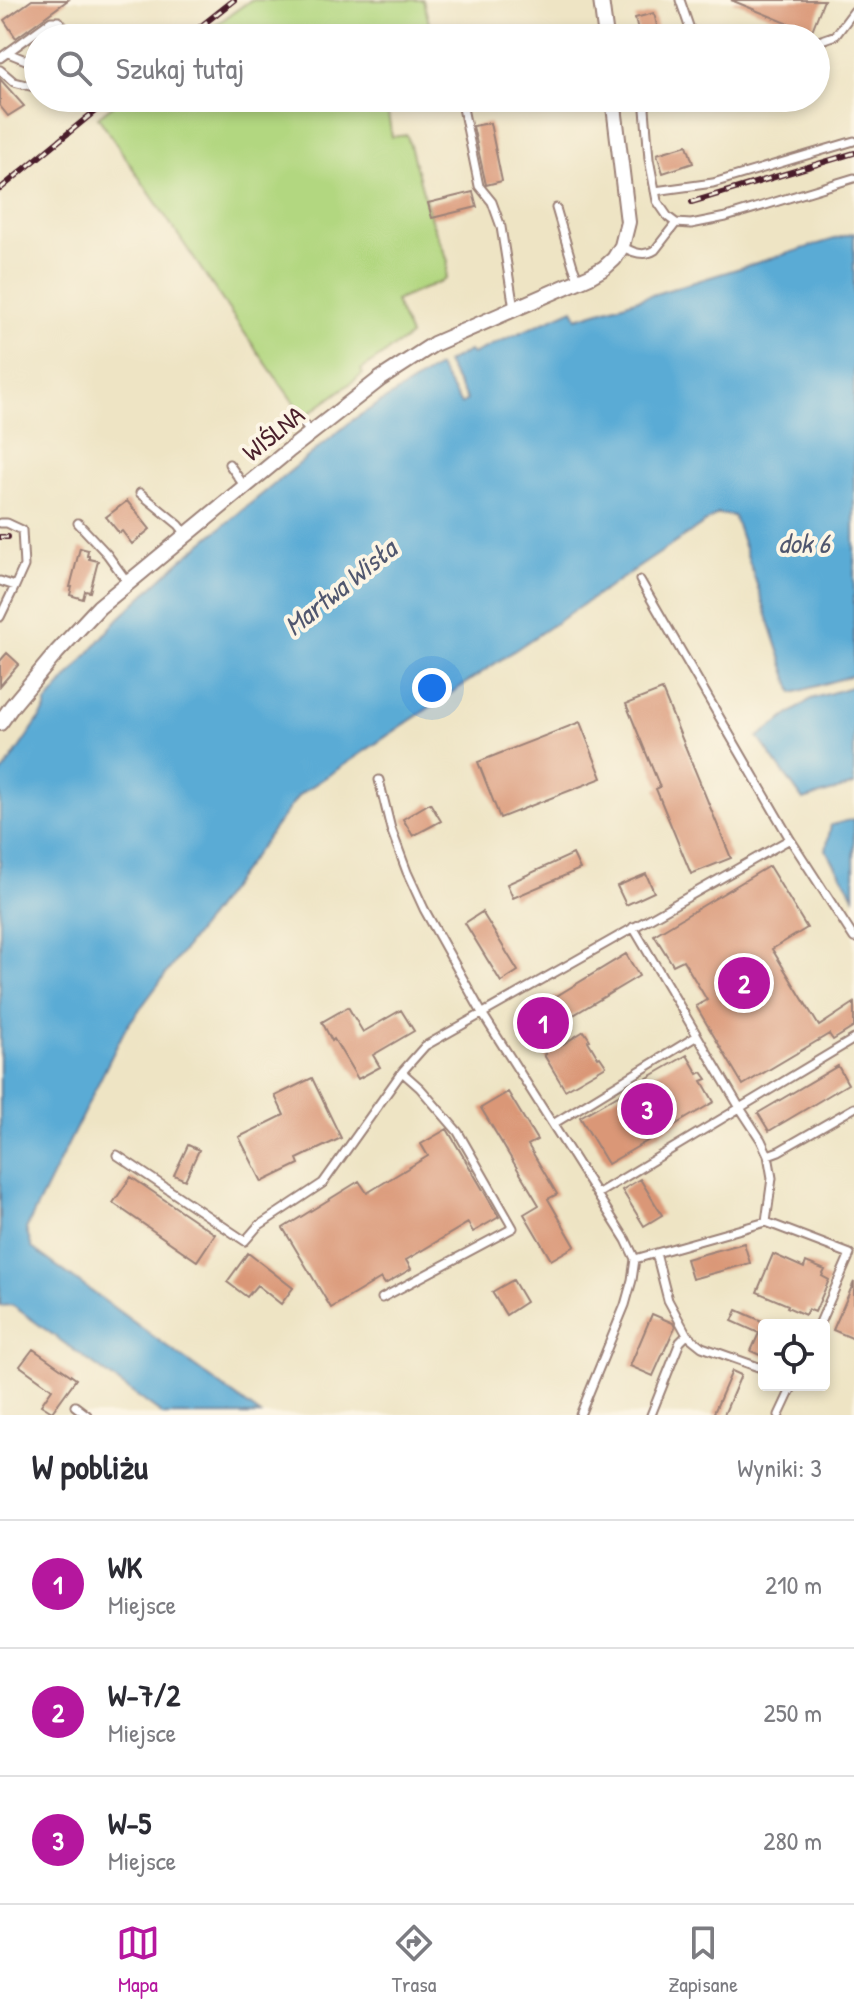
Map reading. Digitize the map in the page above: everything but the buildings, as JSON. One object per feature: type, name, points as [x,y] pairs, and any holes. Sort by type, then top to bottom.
[{"type":"street","points":[[601,0],[604,24]]},
{"type":"street","points":[[615,112],[628,222],[622,246]]},
{"type":"street","name":"WIŚLNA","points":[[0,723],[99,607],[380,379],[423,351],[473,326],[604,268],[622,246]]},
{"type":"lane","points":[[680,0],[688,24]]},
{"type":"lane","points":[[830,37],[836,35],[854,11]]},
{"type":"lane","points":[[0,58],[24,41]]},
{"type":"lane","points":[[8,53],[24,59]]},
{"type":"lane","points":[[0,70],[14,82],[24,84]]},
{"type":"lane","points":[[464,112],[479,186],[492,202],[501,227],[514,309]]},
{"type":"lane","points":[[645,112],[655,191],[661,209],[676,223],[691,224],[726,217],[854,178]]},
{"type":"lane","points":[[655,191],[713,183],[854,141]]},
{"type":"lane","points":[[556,208],[579,281]]},
{"type":"lane","points":[[622,246],[639,254],[651,252],[676,223]]},
{"type":"lane","points":[[296,414],[311,433]]},
{"type":"lane","points":[[229,464],[245,487]]},
{"type":"lane","points":[[140,493],[187,535]]},
{"type":"lane","points":[[0,523],[22,530],[24,566],[0,617]]},
{"type":"lane","points":[[78,523],[107,554],[128,584]]},
{"type":"lane","points":[[640,580],[790,839],[854,938]]},
{"type":"lane","points":[[0,581],[15,586]]},
{"type":"lane","points":[[379,780],[391,829],[424,909],[482,1013],[635,1259],[625,1305],[580,1415]]},
{"type":"lane","points":[[117,1155],[245,1241],[258,1226],[323,1183],[402,1072],[425,1046],[790,839]]},
{"type":"lane","points":[[633,927],[768,1155],[772,1178],[766,1222]]},
{"type":"lane","points":[[553,1124],[697,1036]]},
{"type":"lane","points":[[597,1194],[854,1039]]},
{"type":"lane","points":[[382,1298],[513,1228],[458,1132],[402,1072]]},
{"type":"lane","points":[[768,1155],[854,1108]]},
{"type":"lane","points":[[635,1259],[766,1222],[850,1254],[822,1319]]},
{"type":"lane","points":[[656,1253],[668,1300],[687,1335],[702,1347],[758,1367]]},
{"type":"lane","points":[[651,1415],[680,1342],[687,1335]]},
{"type":"lane","points":[[779,1415],[790,1391]]},
{"type":"lane","points":[[75,1406],[87,1415]]},
{"type":"green space","points":[[251,0],[423,0],[429,24],[217,24]]},
{"type":"green space","points":[[104,112],[388,112],[392,137],[407,135],[431,220],[448,261],[446,279],[395,301],[410,336],[361,370],[363,374],[304,417],[98,117]]},
{"type":"water","points":[[854,233],[854,675],[793,693],[734,516],[718,514],[299,795],[125,1029],[26,1229],[32,1248],[261,1415],[163,1415],[12,1305],[0,1306],[0,776],[46,709],[46,703],[118,619],[179,562],[354,419],[438,367],[461,404],[467,400],[446,363],[469,351],[472,354],[573,309],[577,318]]},
{"type":"water","points":[[854,686],[854,785],[803,800],[758,737],[811,699]]},
{"type":"water","points":[[854,819],[854,896],[826,850],[831,825]]},
{"type":"railway","points":[[204,24],[234,0]]},
{"type":"railway","points":[[0,189],[94,112]]},
{"type":"railway","points":[[692,202],[854,153]]},
{"type":"railway","points":[[0,537],[8,537]]},
{"type":"place","name":"W-7/2","points":[[744,983]]},
{"type":"place","name":"WK","points":[[543,1023]]},
{"type":"place","name":"W-5","points":[[647,1109]]},
{"type":"water label","name":"dok 6","points":[[804,543]]},
{"type":"water label","name":"Martwa Wisła","points":[[340,587]]}]
